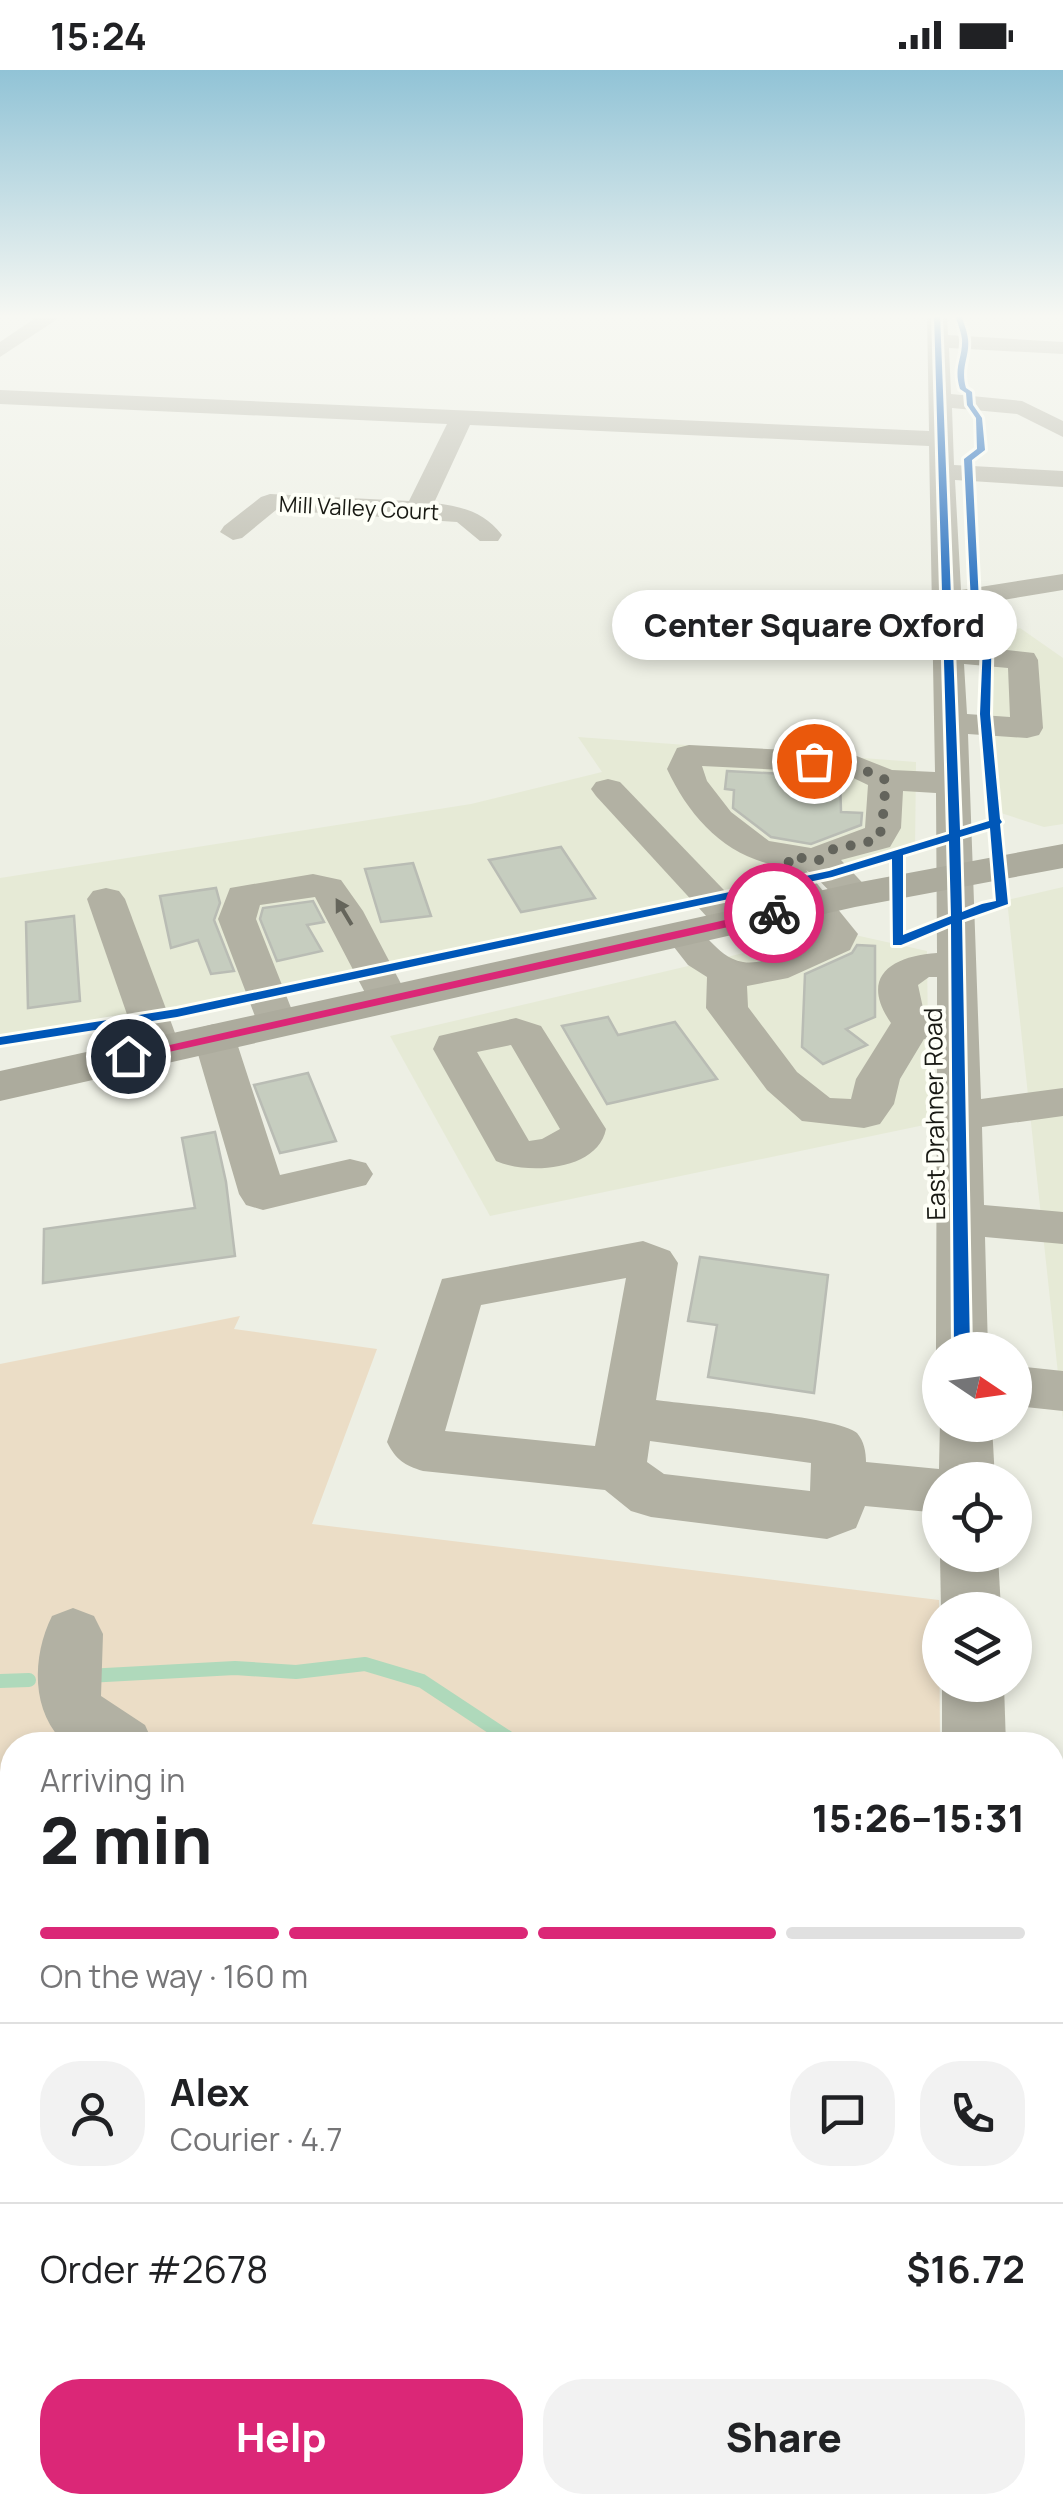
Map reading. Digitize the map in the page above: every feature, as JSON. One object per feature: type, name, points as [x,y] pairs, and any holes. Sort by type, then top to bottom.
[{"type":"main road","points":[[0,1086],[856,895],[1063,856]]},
{"type":"street","points":[[418,509],[457,428]]},
{"type":"street","points":[[677,428],[939,439]]},
{"type":"street","name":"East Drahner Road","points":[[939,428],[956,878],[962,1332]]},
{"type":"street","points":[[1006,428],[1015,433]]},
{"type":"street","points":[[940,472],[1063,479]]},
{"type":"street","name":"Mill Valley Court","points":[[233,532],[270,502],[418,509],[465,516],[489,536]]},
{"type":"street","points":[[944,601],[1063,582]]},
{"type":"street","points":[[946,652],[1023,660],[1027,728],[950,724]]},
{"type":"street","points":[[856,895],[804,858],[765,853],[728,833],[719,816],[694,794],[684,769],[689,755],[849,763],[886,780],[952,783]]},
{"type":"street","points":[[683,933],[709,962],[742,975],[770,973],[836,942],[838,934],[787,870],[804,858],[877,840],[882,828],[886,780]]},
{"type":"street","points":[[608,789],[733,922]]},
{"type":"street","points":[[276,1023],[237,919],[243,896],[313,885],[328,888],[344,911],[388,998]]},
{"type":"street","points":[[106,899],[160,1049]]},
{"type":"street","points":[[812,952],[897,981]]},
{"type":"street","points":[[897,981],[919,966],[957,963]]},
{"type":"street","points":[[727,969],[727,1008],[782,1081],[818,1111],[864,1114],[872,1104],[878,1078],[912,1023]]},
{"type":"street","points":[[897,981],[899,1007],[912,1023],[958,1035]]},
{"type":"street","points":[[438,987],[467,1041]]},
{"type":"street","points":[[214,1037],[263,1194],[350,1174]]},
{"type":"street","points":[[959,1116],[1063,1102]]},
{"type":"street","points":[[960,1218],[1063,1228]]},
{"type":"street","points":[[622,1444],[417,1447],[414,1442],[460,1291],[649,1260],[653,1263],[622,1444],[651,1494],[826,1516],[836,1512],[838,1450],[830,1444],[622,1444]]},
{"type":"street","points":[[1032,1388],[1063,1392]]},
{"type":"street","points":[[839,1482],[922,1489]]},
{"type":"street","points":[[73,1634],[70,1704],[78,1719],[100,1732]]},
{"type":"street","points":[[973,1702],[974,1732]]},
{"type":"shaded area","points":[[1020,628],[1063,658],[1063,824],[1044,827],[1001,813],[982,641]]},
{"type":"shaded area","points":[[578,737],[916,762],[915,852],[423,964],[0,1040],[0,878],[471,804],[602,772]]},
{"type":"shaded area","points":[[1063,887],[1063,1420],[1007,900]]},
{"type":"shaded area","points":[[837,931],[927,951],[929,1124],[490,1216],[390,1036]]},
{"type":"shaded area","points":[[240,1316],[234,1329],[377,1349],[312,1524],[922,1598],[922,1702],[940,1702],[940,1732],[0,1732],[0,1364]]},
{"type":"building","points":[[789,731],[841,735],[840,749],[787,746]]},
{"type":"building","points":[[727,771],[840,777],[841,812],[862,813],[861,825],[811,844],[771,837],[733,808],[734,790],[725,789]]},
{"type":"building","points":[[561,847],[595,898],[521,912],[489,860]]},
{"type":"building","points":[[413,863],[431,916],[381,922],[365,869]]},
{"type":"building","points":[[216,888],[220,903],[214,920],[234,971],[211,974],[198,940],[171,948],[160,896]]},
{"type":"building","points":[[313,901],[324,922],[307,925],[322,951],[277,961],[260,919],[263,908]]},
{"type":"building","points":[[74,916],[80,1001],[28,1008],[26,922]]},
{"type":"building","points":[[857,945],[875,946],[875,1017],[846,1029],[867,1045],[823,1064],[802,1047],[805,974],[852,953]]},
{"type":"building","points":[[608,1017],[618,1035],[675,1022],[717,1079],[607,1104],[562,1026]]},
{"type":"building","points":[[308,1073],[336,1141],[280,1153],[254,1085]]},
{"type":"building","points":[[215,1132],[235,1256],[43,1283],[44,1229],[195,1208],[182,1138]]},
{"type":"building","points":[[700,1257],[828,1275],[814,1393],[708,1377],[717,1325],[688,1321]]},
{"type":"waterway","points":[[87,1676],[235,1668],[296,1672],[365,1664],[422,1681],[499,1732]]},
{"type":"waterway","points":[[0,1681],[29,1680]]},
{"type":"cycle path","points":[[941,428],[956,878],[962,1332]]},
{"type":"cycle path","points":[[898,853],[897,942],[986,906],[1002,904],[985,714],[988,622],[986,611],[975,603],[968,459],[981,450],[980,428]]},
{"type":"cycle path","points":[[0,1041],[177,1013],[832,874],[997,822]]},
{"type":"way so far","points":[[774,913],[812,905],[787,870],[790,856],[818,861],[830,850],[877,840],[882,828],[886,780],[849,763],[814,761]]},
{"type":"place","name":"Center Square Oxford","points":[[814,761]]},
{"type":"route","points":[[128,1056],[774,913]]}]
